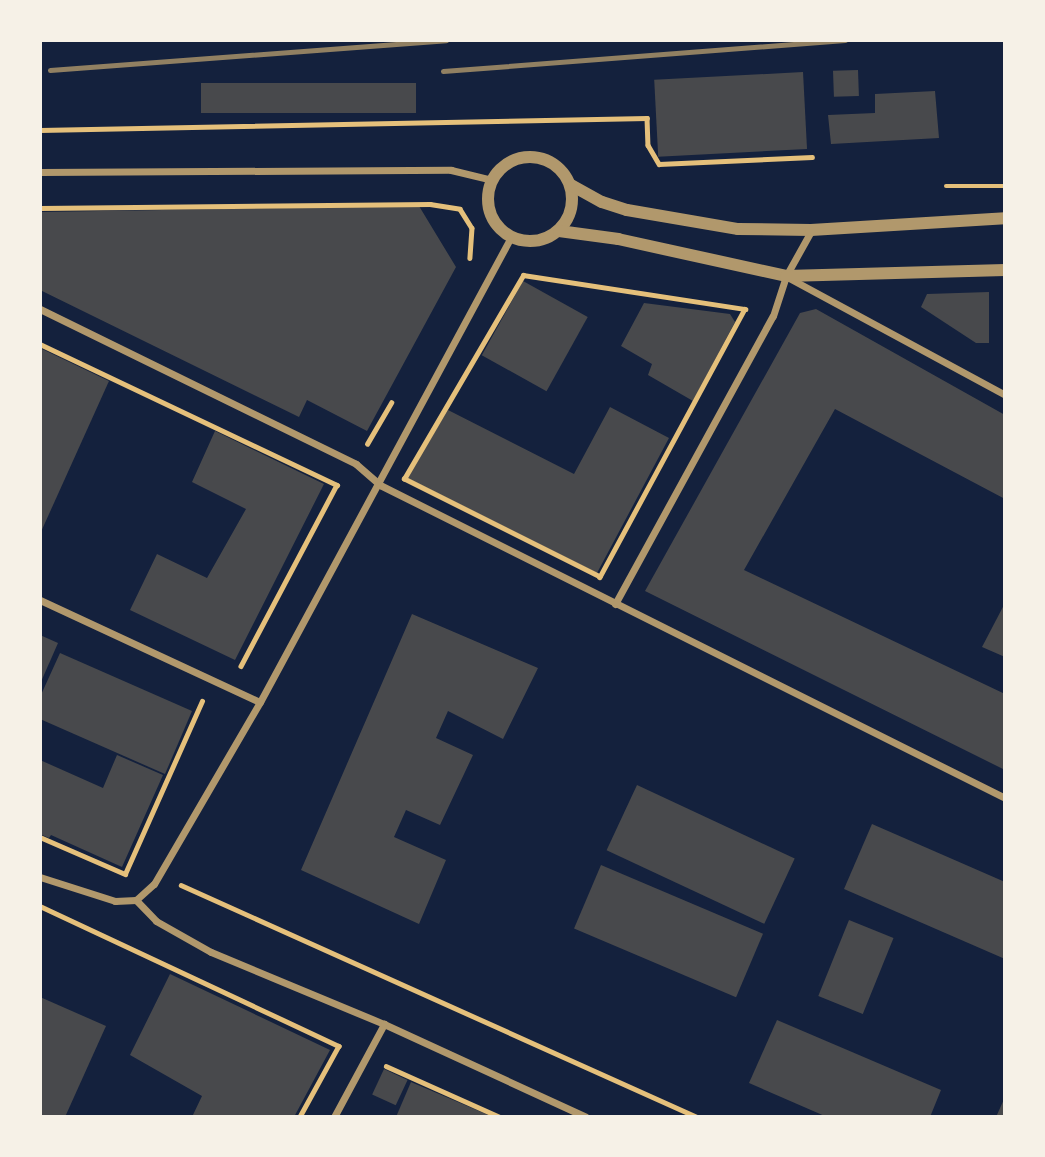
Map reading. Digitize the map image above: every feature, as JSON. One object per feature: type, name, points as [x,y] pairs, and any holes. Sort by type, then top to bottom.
[{"type":"street","points":[[526,156],[553,163],[564,173],[571,186],[572,210],[559,230],[536,241],[511,237],[492,219],[488,206],[492,180],[500,169],[526,156]]},
{"type":"street","points":[[40,172],[451,170],[492,180]]},
{"type":"street","points":[[571,186],[602,202],[639,212],[738,229],[811,230],[929,220],[1005,218]]},
{"type":"street","points":[[559,230],[618,239],[786,276],[1005,270]]},
{"type":"street","points":[[615,604],[773,316],[786,276],[811,230]]},
{"type":"street","points":[[40,877],[115,901],[136,900],[154,884],[260,702],[380,485],[511,237]]},
{"type":"street","points":[[786,276],[1005,395]]},
{"type":"street","points":[[40,309],[356,464],[380,485],[1005,798]]},
{"type":"street","points":[[40,600],[260,702]]},
{"type":"street","points":[[136,900],[156,921],[187,940],[384,1024],[586,1117]]},
{"type":"street","points":[[334,1117],[384,1024]]},
{"type":"path","points":[[40,130],[648,118],[648,145],[659,164],[812,157]]},
{"type":"path","points":[[946,186],[1005,186]]},
{"type":"path","points":[[40,208],[430,204],[460,209],[472,228],[469,263]]},
{"type":"path","points":[[523,275],[745,309],[600,577],[404,478],[523,275]]},
{"type":"path","points":[[40,344],[337,485],[242,666],[229,660]]},
{"type":"path","points":[[360,456],[395,397]]},
{"type":"path","points":[[40,837],[125,874],[203,702],[191,696]]},
{"type":"path","points":[[183,881],[181,885],[697,1117]]},
{"type":"path","points":[[40,906],[338,1046],[300,1117]]},
{"type":"path","points":[[379,1071],[383,1064],[500,1117]]},
{"type":"building","points":[[858,70],[859,96],[834,97],[833,71]]},
{"type":"building","points":[[803,72],[807,149],[658,157],[654,80]]},
{"type":"building","points":[[201,83],[416,83],[416,113],[201,113]]},
{"type":"building","points":[[935,91],[939,138],[831,144],[828,115],[875,113],[875,94]]},
{"type":"building","points":[[419,206],[456,267],[367,431],[307,400],[299,417],[40,290],[40,212]]},
{"type":"building","points":[[523,281],[588,317],[547,391],[482,355]]},
{"type":"building","points":[[989,292],[989,343],[976,343],[921,307],[927,294]]},
{"type":"building","points":[[644,303],[730,314],[735,322],[693,401],[648,375],[652,364],[621,346]]},
{"type":"building","points":[[816,309],[1005,415],[1005,499],[835,409],[744,570],[1005,694],[1003,769],[645,591],[800,313]]},
{"type":"building","points":[[40,348],[109,381],[40,534]]},
{"type":"building","points":[[610,407],[669,438],[597,573],[407,478],[448,410],[574,474]]},
{"type":"building","points":[[215,431],[324,484],[235,660],[130,610],[157,554],[207,578],[246,509],[192,482]]},
{"type":"building","points":[[1005,603],[1005,657],[982,647]]},
{"type":"building","points":[[412,614],[538,668],[503,739],[448,711],[436,738],[473,755],[440,825],[406,810],[394,837],[446,860],[419,924],[301,870]]},
{"type":"building","points":[[40,635],[58,643],[40,684]]},
{"type":"building","points":[[60,653],[192,711],[165,774],[40,719],[40,697]]},
{"type":"building","points":[[117,755],[163,775],[122,867],[51,835],[49,838],[40,834],[40,760],[103,788]]},
{"type":"building","points":[[637,785],[795,859],[764,924],[607,850]]},
{"type":"building","points":[[872,824],[1005,882],[1005,959],[844,889]]},
{"type":"building","points":[[601,865],[763,934],[736,997],[574,929]]},
{"type":"building","points":[[849,920],[894,938],[863,1014],[818,996]]},
{"type":"building","points":[[170,974],[330,1050],[294,1117],[192,1117],[202,1096],[130,1055]]},
{"type":"building","points":[[40,997],[106,1026],[65,1117],[40,1117]]},
{"type":"building","points":[[777,1020],[941,1090],[930,1117],[827,1117],[749,1083]]},
{"type":"building","points":[[384,1069],[408,1080],[396,1105],[372,1094]]},
{"type":"building","points":[[411,1082],[493,1117],[396,1117]]},
{"type":"building","points":[[1005,1097],[1005,1117],[996,1117]]},
{"type":"railway","points":[[50,70],[446,40]]},
{"type":"railway","points":[[443,71],[845,40]]}]
